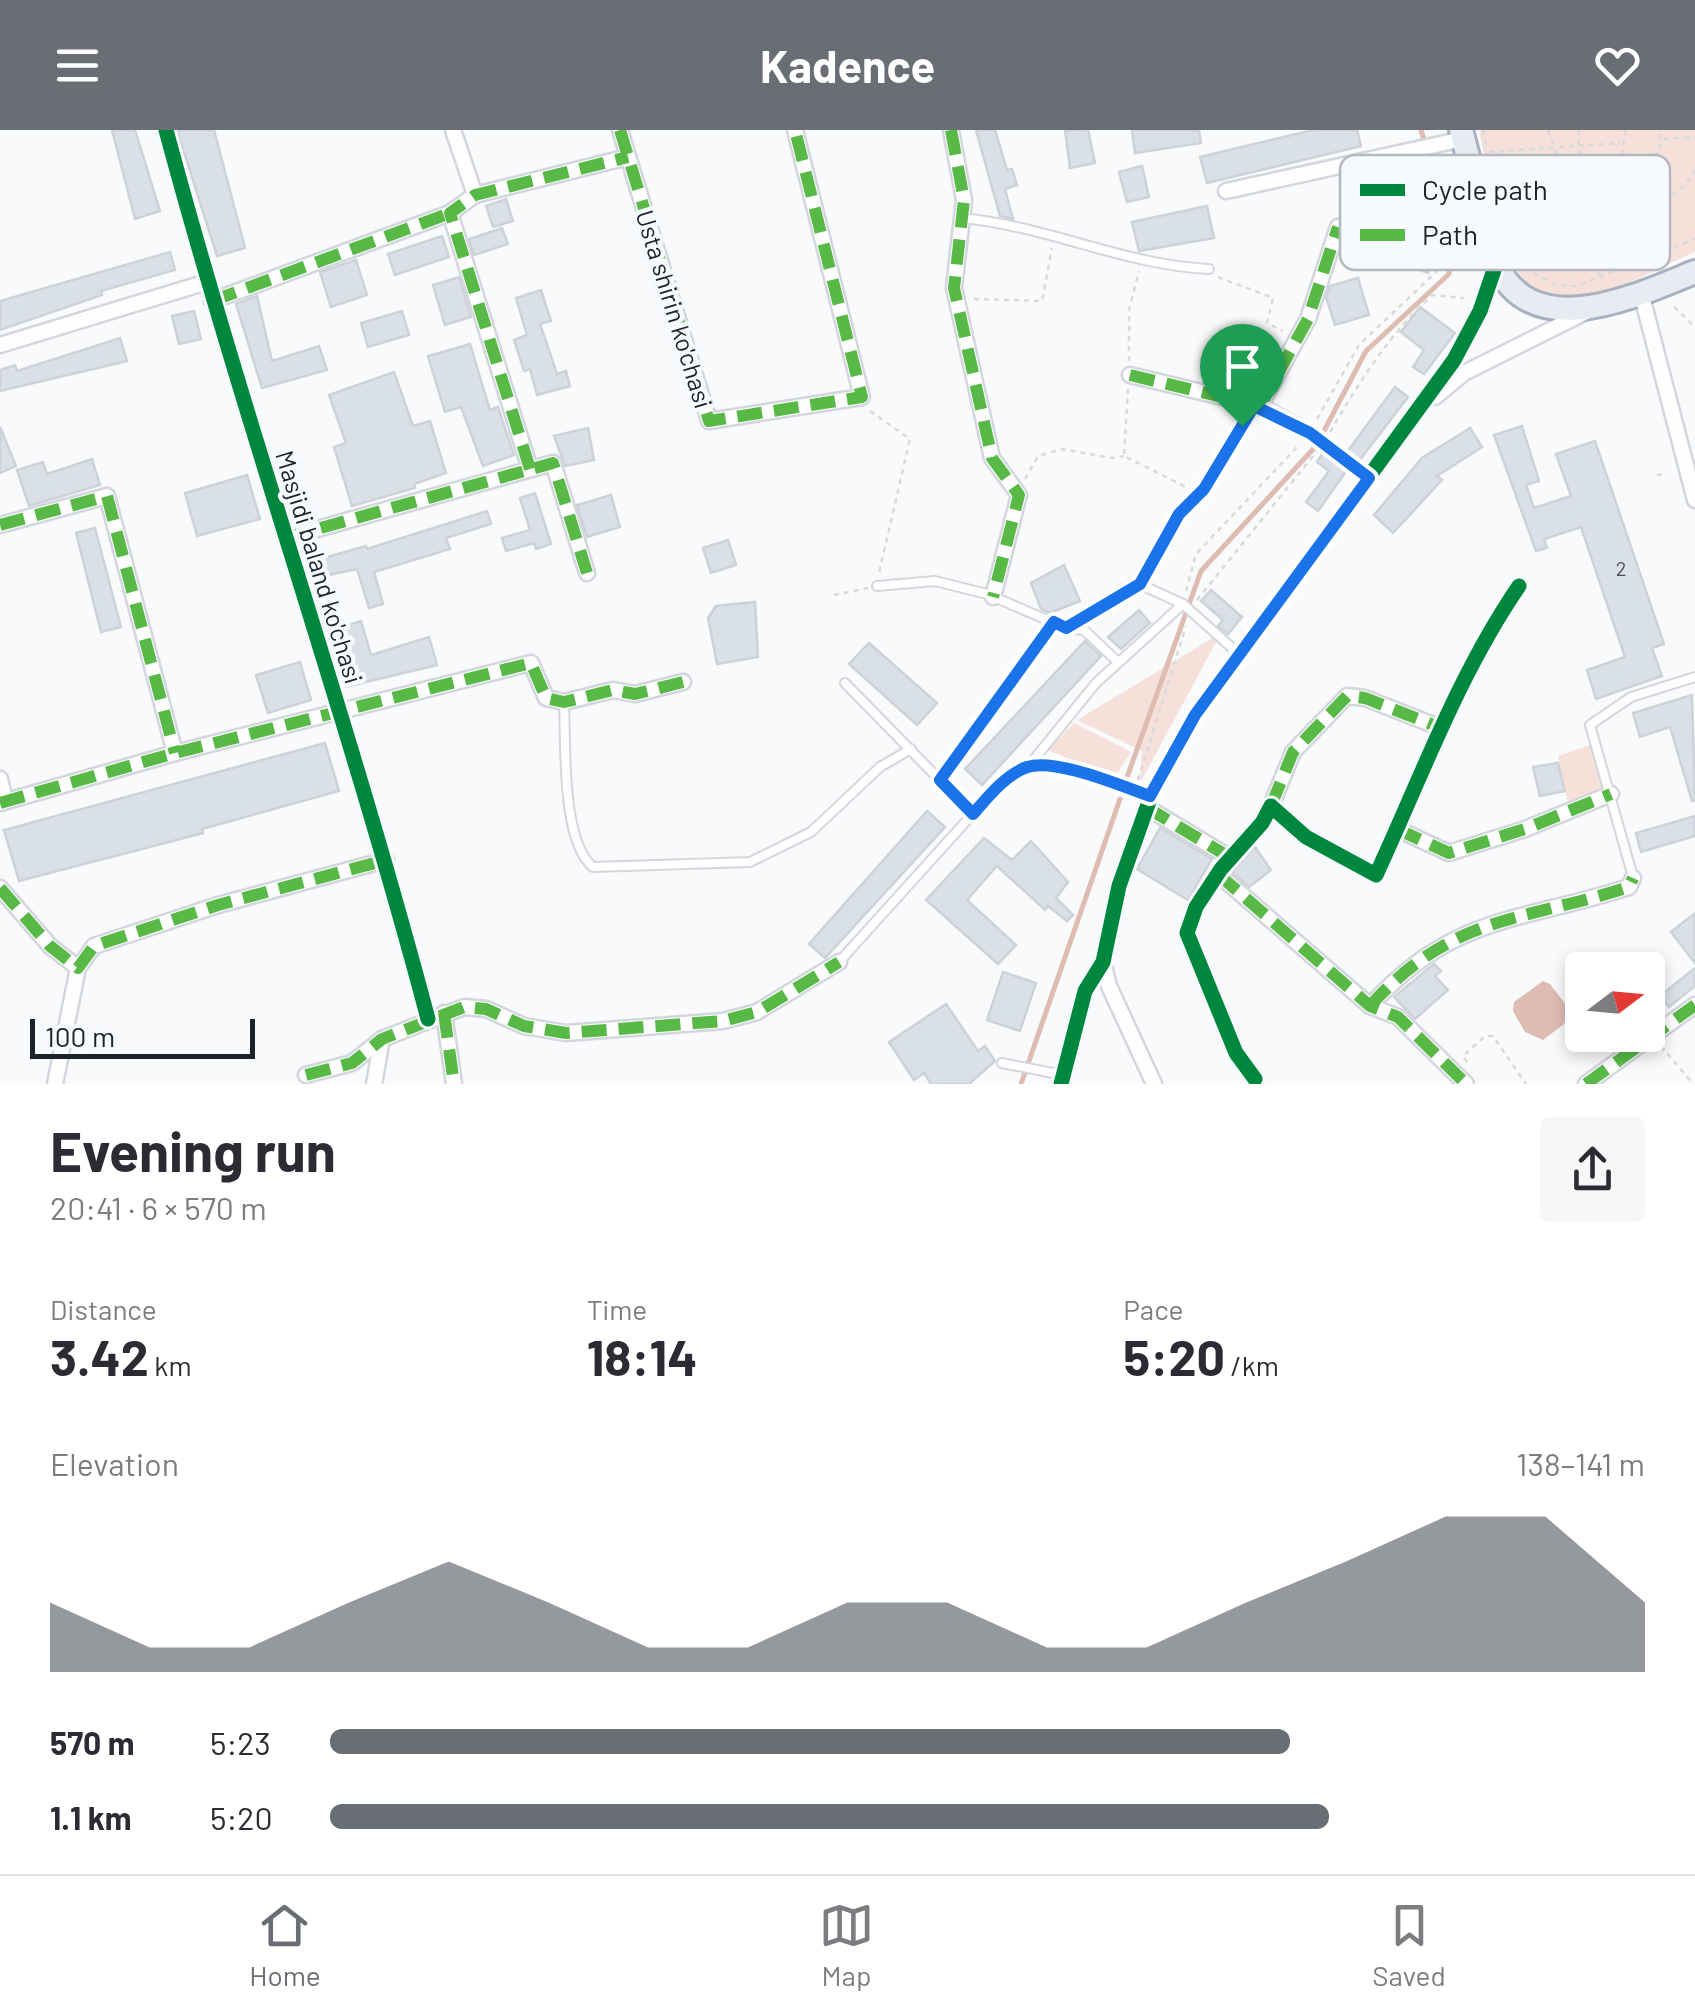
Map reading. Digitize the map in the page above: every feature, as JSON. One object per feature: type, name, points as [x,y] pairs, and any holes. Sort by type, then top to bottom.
[{"type":"main road","points":[[1505,270],[1517,278],[1527,300],[1551,307],[1594,308],[1695,272]]},
{"type":"street","name":"Masjidi baland ko'chasi","points":[[166,130],[212,301],[386,860],[428,1019]]},
{"type":"street","points":[[452,130],[475,195]]},
{"type":"street","name":"Usta shirin ko'chasi","points":[[620,130],[710,421],[862,397]]},
{"type":"street","points":[[794,130],[862,397]]},
{"type":"street","points":[[951,130],[961,175],[956,299],[992,458],[1019,494],[993,597]]},
{"type":"street","points":[[1377,155],[1469,133]]},
{"type":"street","points":[[212,301],[450,213],[475,195],[628,157]]},
{"type":"street","points":[[1226,191],[1340,164]]},
{"type":"street","points":[[450,213],[530,469]]},
{"type":"street","points":[[1060,625],[1140,584],[1179,514],[1204,489],[1308,319],[1338,227]]},
{"type":"street","points":[[1062,1080],[1085,991],[1104,962],[1119,886],[1145,798],[1195,715],[1423,407],[1480,311],[1494,270]]},
{"type":"street","points":[[0,345],[207,282]]},
{"type":"street","points":[[1642,293],[1695,500]]},
{"type":"street","points":[[1423,407],[1464,374],[1594,308]]},
{"type":"street","points":[[1130,375],[1257,406],[1317,438]]},
{"type":"street","points":[[285,538],[554,464],[587,573]]},
{"type":"street","points":[[0,525],[107,496],[175,754]]},
{"type":"street","points":[[1270,806],[1306,837],[1376,875],[1489,630],[1519,586]]},
{"type":"street","points":[[0,780],[3,802],[530,663],[546,698],[564,702],[614,690],[636,694],[683,682]]},
{"type":"street","points":[[1255,1079],[1236,1053],[1187,933],[1196,906],[1229,857],[1262,823],[1293,752],[1347,696],[1365,698],[1441,728]]},
{"type":"street","points":[[1397,830],[1449,853],[1525,829],[1611,794]]},
{"type":"street","points":[[1145,798],[1229,857]]},
{"type":"street","points":[[55,1084],[78,968],[94,946],[386,860]]},
{"type":"street","points":[[1218,874],[1370,1006],[1398,1017],[1460,1079]]},
{"type":"street","points":[[1370,1006],[1404,970],[1467,931],[1565,908],[1630,886],[1633,878]]},
{"type":"street","points":[[0,888],[50,946],[78,968]]},
{"type":"street","points":[[306,1075],[352,1063],[382,1039],[464,1007],[486,1009],[524,1026],[566,1033],[666,1029],[757,1012],[839,962]]},
{"type":"street","points":[[1104,962],[1139,1057],[1154,1084]]},
{"type":"street","points":[[1665,1028],[1695,1005]]},
{"type":"street","points":[[444,1013],[454,1084]]},
{"type":"street","points":[[374,1084],[382,1039]]},
{"type":"street","points":[[1586,1084],[1632,1052]]},
{"type":"lane","points":[[962,218],[1021,227],[1162,267],[1209,269]]},
{"type":"lane","points":[[1317,438],[1369,478]]},
{"type":"lane","points":[[877,586],[935,581],[993,597],[1060,625],[1084,630],[1118,661]]},
{"type":"lane","points":[[1140,584],[1187,607],[1230,646]]},
{"type":"lane","points":[[839,962],[997,787],[1026,768],[1118,661],[1187,607]]},
{"type":"lane","points":[[1633,878],[1590,725],[1631,698],[1695,676]]},
{"type":"lane","points":[[845,683],[973,814]]},
{"type":"lane","points":[[564,702],[572,818],[580,856],[593,867],[750,862],[811,832],[880,766],[910,749]]},
{"type":"lane","points":[[1026,768],[1052,765],[1145,798]]},
{"type":"lane","points":[[1002,1064],[1062,1080]]},
{"type":"path","points":[[1548,130],[1557,155]]},
{"type":"path","points":[[1579,130],[1581,155]]},
{"type":"path","points":[[1625,130],[1620,143],[1626,155]]},
{"type":"path","points":[[1658,130],[1662,139],[1658,155]]},
{"type":"path","points":[[1469,133],[1488,152],[1620,143]]},
{"type":"path","points":[[1662,139],[1695,137]]},
{"type":"path","points":[[1670,194],[1679,190],[1695,170]]},
{"type":"path","points":[[956,299],[1042,302],[1054,237]]},
{"type":"path","points":[[1670,250],[1695,239]]},
{"type":"path","points":[[1209,269],[1273,298],[1267,323],[1297,338]]},
{"type":"path","points":[[1145,798],[1158,710],[1187,607],[1196,554],[1317,438],[1359,345],[1424,285],[1435,270]]},
{"type":"path","points":[[1598,270],[1601,278]]},
{"type":"path","points":[[1517,278],[1567,287],[1620,270]]},
{"type":"path","points":[[1424,285],[1431,294],[1464,298]]},
{"type":"path","points":[[1187,607],[1317,438],[1372,359],[1431,294]]},
{"type":"path","points":[[1674,307],[1695,326]]},
{"type":"path","points":[[834,594],[877,586],[910,439],[870,413],[862,397]]},
{"type":"path","points":[[1019,494],[1038,456],[1062,449],[1112,458],[1124,456]]},
{"type":"path","points":[[1657,476],[1663,474]]},
{"type":"path","points":[[940,780],[1060,625]]},
{"type":"path","points":[[1460,1079],[1468,1062],[1463,1056],[1485,1036],[1493,1036],[1526,1084]]},
{"type":"path","points":[[1665,1051],[1692,1084]]},
{"type":"shaded area","points":[[1479,130],[1695,130],[1695,252],[1670,264],[1670,155],[1484,155]]},
{"type":"shaded area","points":[[1517,270],[1657,270],[1596,295],[1563,299],[1538,291]]},
{"type":"shaded area","points":[[1221,633],[1140,783],[1142,751],[1077,720]]},
{"type":"shaded area","points":[[1074,723],[1131,752],[1114,778],[1048,750]]},
{"type":"shaded area","points":[[1590,745],[1603,792],[1569,807],[1558,756]]},
{"type":"shaded area","points":[[1543,981],[1550,984],[1565,1004],[1564,1024],[1543,1040],[1525,1032],[1513,1011],[1514,1002]]},
{"type":"building","points":[[112,130],[135,130],[160,211],[135,219]]},
{"type":"building","points":[[177,130],[214,130],[245,248],[217,256]]},
{"type":"building","points":[[976,130],[995,130],[1007,170],[1012,169],[1017,185],[1005,189],[1013,219],[1000,216]]},
{"type":"building","points":[[1065,130],[1088,130],[1095,163],[1070,168]]},
{"type":"building","points":[[1132,130],[1199,130],[1201,143],[1135,153]]},
{"type":"building","points":[[1313,130],[1357,130],[1361,146],[1207,183],[1200,157]]},
{"type":"building","points":[[1142,166],[1149,197],[1127,202],[1119,172]]},
{"type":"building","points":[[506,199],[513,221],[493,227],[486,206]]},
{"type":"building","points":[[1207,206],[1214,238],[1139,251],[1132,222]]},
{"type":"building","points":[[502,228],[508,244],[474,255],[469,239]]},
{"type":"building","points":[[442,236],[449,257],[395,275],[388,254]]},
{"type":"building","points":[[170,252],[175,270],[101,291],[102,295],[0,330],[0,301]]},
{"type":"building","points":[[356,260],[367,295],[331,307],[320,272]]},
{"type":"building","points":[[459,277],[471,317],[445,325],[433,285]]},
{"type":"building","points":[[1358,278],[1369,315],[1335,325],[1326,297],[1330,286]]},
{"type":"building","points":[[541,290],[551,321],[540,324],[557,374],[566,371],[570,386],[537,395],[530,369],[524,371],[514,340],[527,335],[516,298]]},
{"type":"building","points":[[257,296],[272,361],[319,346],[327,370],[262,388],[236,304]]},
{"type":"building","points":[[1420,307],[1455,333],[1424,374],[1413,367],[1424,350],[1401,332]]},
{"type":"building","points":[[194,311],[201,339],[179,344],[172,316]]},
{"type":"building","points":[[402,311],[409,335],[368,347],[361,323]]},
{"type":"building","points":[[120,338],[127,361],[0,391],[0,370],[15,365],[17,371]]},
{"type":"building","points":[[470,344],[490,410],[498,407],[514,455],[483,466],[461,407],[445,412],[428,356]]},
{"type":"building","points":[[394,372],[413,426],[430,421],[446,473],[414,484],[415,488],[352,506],[334,447],[346,443],[329,395]]},
{"type":"building","points":[[1395,387],[1408,397],[1359,461],[1347,452]]},
{"type":"building","points":[[1522,426],[1539,481],[1526,485],[1534,508],[1571,496],[1556,454],[1595,441],[1664,644],[1652,648],[1662,676],[1596,699],[1587,670],[1625,657],[1581,527],[1544,539],[1547,548],[1536,551],[1494,435]]},
{"type":"building","points":[[0,427],[16,466],[0,473]]},
{"type":"building","points":[[588,428],[594,460],[565,466],[554,436]]},
{"type":"building","points":[[1470,428],[1482,447],[1437,476],[1442,480],[1393,533],[1374,515],[1422,458]]},
{"type":"building","points":[[1323,453],[1347,470],[1318,511],[1306,502],[1329,471],[1317,462]]},
{"type":"building","points":[[92,459],[100,485],[29,506],[17,470],[43,462],[47,474]]},
{"type":"building","points":[[247,475],[260,519],[197,536],[185,493]]},
{"type":"building","points":[[535,493],[551,544],[536,549],[534,543],[506,551],[502,538],[530,530],[520,498]]},
{"type":"building","points":[[611,495],[620,527],[587,537],[577,505]]},
{"type":"building","points":[[487,511],[491,524],[446,538],[450,549],[374,572],[383,604],[369,608],[357,569],[324,576],[320,559],[366,546],[367,549]]},
{"type":"building","points":[[95,528],[121,627],[101,632],[76,533]]},
{"type":"building","points":[[728,540],[736,565],[711,573],[703,548]]},
{"type":"building","points":[[1064,565],[1080,601],[1050,613],[1041,609],[1031,583]]},
{"type":"building","points":[[1211,590],[1242,617],[1228,634],[1218,626],[1223,620],[1201,601]]},
{"type":"building","points":[[755,602],[758,657],[717,664],[708,618],[716,606]]},
{"type":"building","points":[[1139,610],[1150,623],[1121,649],[1108,637]]},
{"type":"building","points":[[361,621],[371,655],[429,637],[437,665],[345,687],[328,631]]},
{"type":"building","points":[[1085,641],[1101,656],[982,785],[965,769]]},
{"type":"building","points":[[869,643],[937,703],[917,725],[849,664]]},
{"type":"building","points":[[300,662],[311,700],[268,713],[256,675]]},
{"type":"building","points":[[1692,695],[1692,801],[1670,727],[1640,737],[1633,713]]},
{"type":"building","points":[[325,743],[339,791],[202,829],[203,833],[19,881],[4,830]]},
{"type":"building","points":[[1558,763],[1565,791],[1540,796],[1533,767]]},
{"type":"building","points":[[927,811],[945,827],[825,958],[809,944]]},
{"type":"building","points":[[1695,816],[1695,836],[1641,852],[1636,833]]},
{"type":"building","points":[[1160,828],[1212,859],[1188,900],[1137,869]]},
{"type":"building","points":[[984,838],[1012,860],[1031,841],[1068,882],[1056,898],[1073,915],[1067,921],[1048,906],[1045,910],[997,866],[967,900],[1016,945],[998,964],[926,900]]},
{"type":"building","points":[[1255,847],[1271,870],[1249,887],[1232,872]]},
{"type":"building","points":[[1695,913],[1695,963],[1671,932]]},
{"type":"building","points":[[1434,964],[1441,971],[1435,976],[1448,990],[1415,1019],[1394,997]]},
{"type":"building","points":[[1695,968],[1695,986],[1669,1007],[1665,992]]},
{"type":"building","points":[[1003,972],[1036,983],[1020,1031],[987,1020]]},
{"type":"building","points":[[946,1004],[978,1051],[985,1046],[995,1061],[969,1084],[931,1084],[924,1073],[914,1080],[889,1042]]},
{"type":"waterway","points":[[1421,130],[1424,140]]},
{"type":"waterway","points":[[1126,780],[1201,571],[1316,446],[1366,351],[1449,270]]},
{"type":"waterway","points":[[1021,1084],[1120,799]]},
{"type":"marked path","points":[[620,130],[709,421],[862,397],[795,130]]},
{"type":"marked path","points":[[951,130],[964,200],[954,288],[992,458],[1019,495],[993,597]]},
{"type":"marked path","points":[[530,469],[450,213],[475,195],[628,157]]},
{"type":"marked path","points":[[212,301],[450,213]]},
{"type":"marked path","points":[[1260,406],[1308,319],[1338,227]]},
{"type":"marked path","points":[[1130,375],[1260,406],[1310,433]]},
{"type":"marked path","points":[[1066,628],[1139,584],[1179,515],[1204,489],[1254,406]]},
{"type":"marked path","points":[[285,538],[553,463],[587,573]]},
{"type":"marked path","points":[[0,525],[107,496],[175,753]]},
{"type":"marked path","points":[[0,803],[175,753],[531,663],[546,698],[564,702],[613,690],[635,694],[683,682]]},
{"type":"marked path","points":[[1271,806],[1293,752],[1347,696],[1365,698],[1441,728]]},
{"type":"marked path","points":[[1397,829],[1449,853],[1525,829],[1611,794]]},
{"type":"marked path","points":[[1146,807],[1229,857]]},
{"type":"marked path","points":[[0,888],[50,946],[78,968],[94,946],[218,905],[386,860]]},
{"type":"marked path","points":[[1218,874],[1370,1006],[1398,1017],[1466,1084]]},
{"type":"marked path","points":[[1370,1006],[1401,976],[1460,937],[1629,887],[1633,878]]},
{"type":"marked path","points":[[306,1075],[352,1063],[382,1039],[464,1007],[486,1009],[524,1026],[566,1033],[723,1021],[757,1012],[839,962]]},
{"type":"marked path","points":[[1586,1084],[1695,1005]]},
{"type":"marked path","points":[[444,1013],[454,1084]]},
{"type":"cycle path","points":[[166,130],[428,1019]]},
{"type":"cycle path","points":[[1061,1084],[1085,991],[1103,962],[1119,886],[1151,796],[1195,715],[1454,360],[1480,311],[1494,270]]},
{"type":"cycle path","points":[[1255,1079],[1236,1053],[1187,933],[1196,907],[1271,806],[1306,837],[1376,875],[1459,691],[1519,586]]},
{"type":"route","points":[[1254,406],[1260,406],[1324,442],[1369,478],[1308,556],[1195,715],[1150,796],[1052,765],[1026,768],[997,787],[973,814],[940,780],[961,757],[1054,622],[1066,628],[1140,584],[1179,514],[1204,489],[1242,426],[1254,406]]}]
